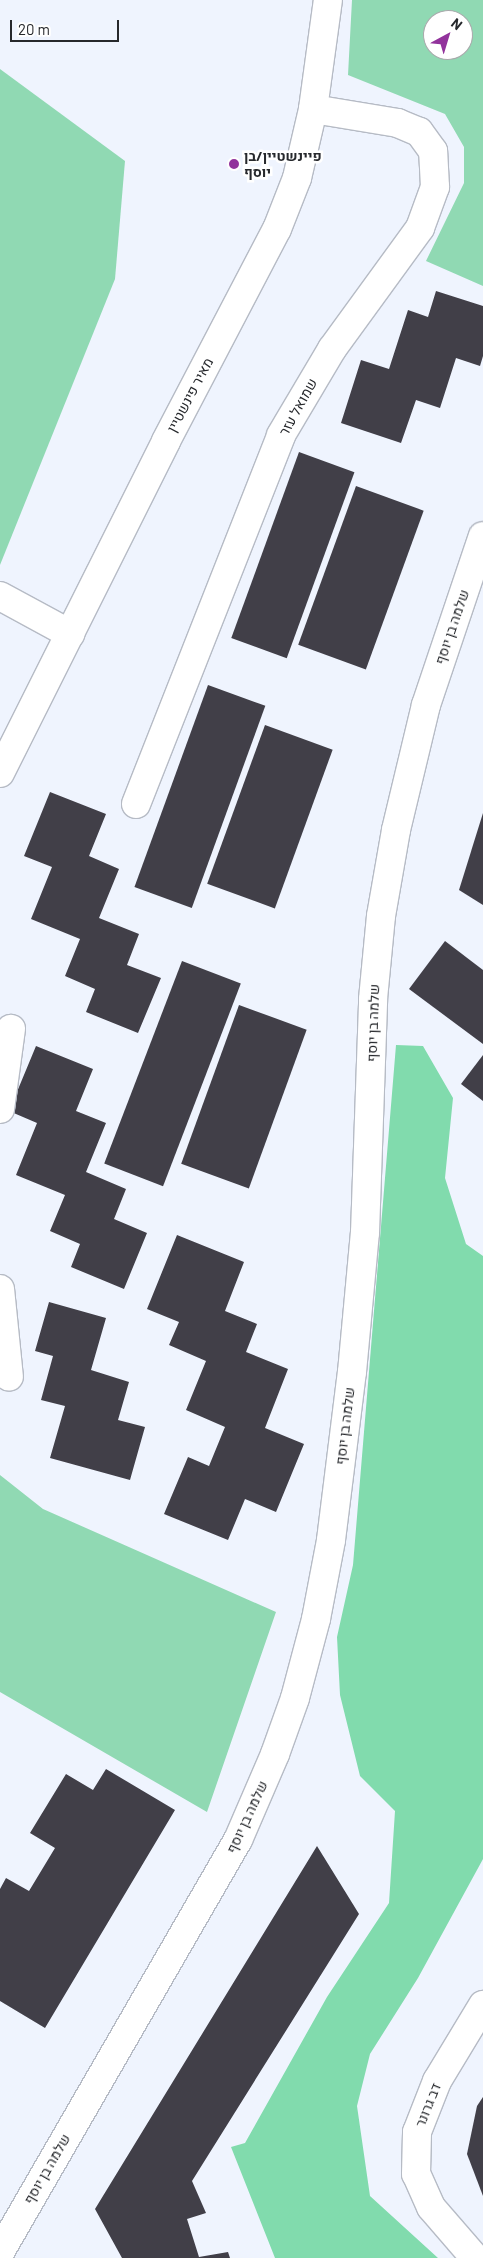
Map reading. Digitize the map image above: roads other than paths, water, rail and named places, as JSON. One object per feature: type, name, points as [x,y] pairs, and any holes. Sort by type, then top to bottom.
[{"type":"street","name":"מאיר פינשטיין","points":[[0,773],[277,229],[297,178],[313,109],[328,0]]},
{"type":"street","name":"שמואל עזר","points":[[136,804],[281,435],[327,357],[420,228],[435,187],[433,150],[419,132],[398,122],[313,109]]},
{"type":"street","name":"שלמה בן יוסף","points":[[0,2252],[238,1840],[275,1754],[295,1698],[316,1619],[343,1446],[365,1233],[373,1000],[381,916],[396,830],[426,705],[483,536]]},
{"type":"street","points":[[0,596],[70,634]]},
{"type":"street","points":[[0,1109],[11,1029]]},
{"type":"street","points":[[0,1289],[9,1378]]},
{"type":"street","name":"דב גרונר","points":[[475,2258],[432,2207],[416,2174],[417,2132],[437,2081],[483,2005]]},
{"type":"place","name":"פיינשטיין/בן יוסף","points":[[234,164]]}]
